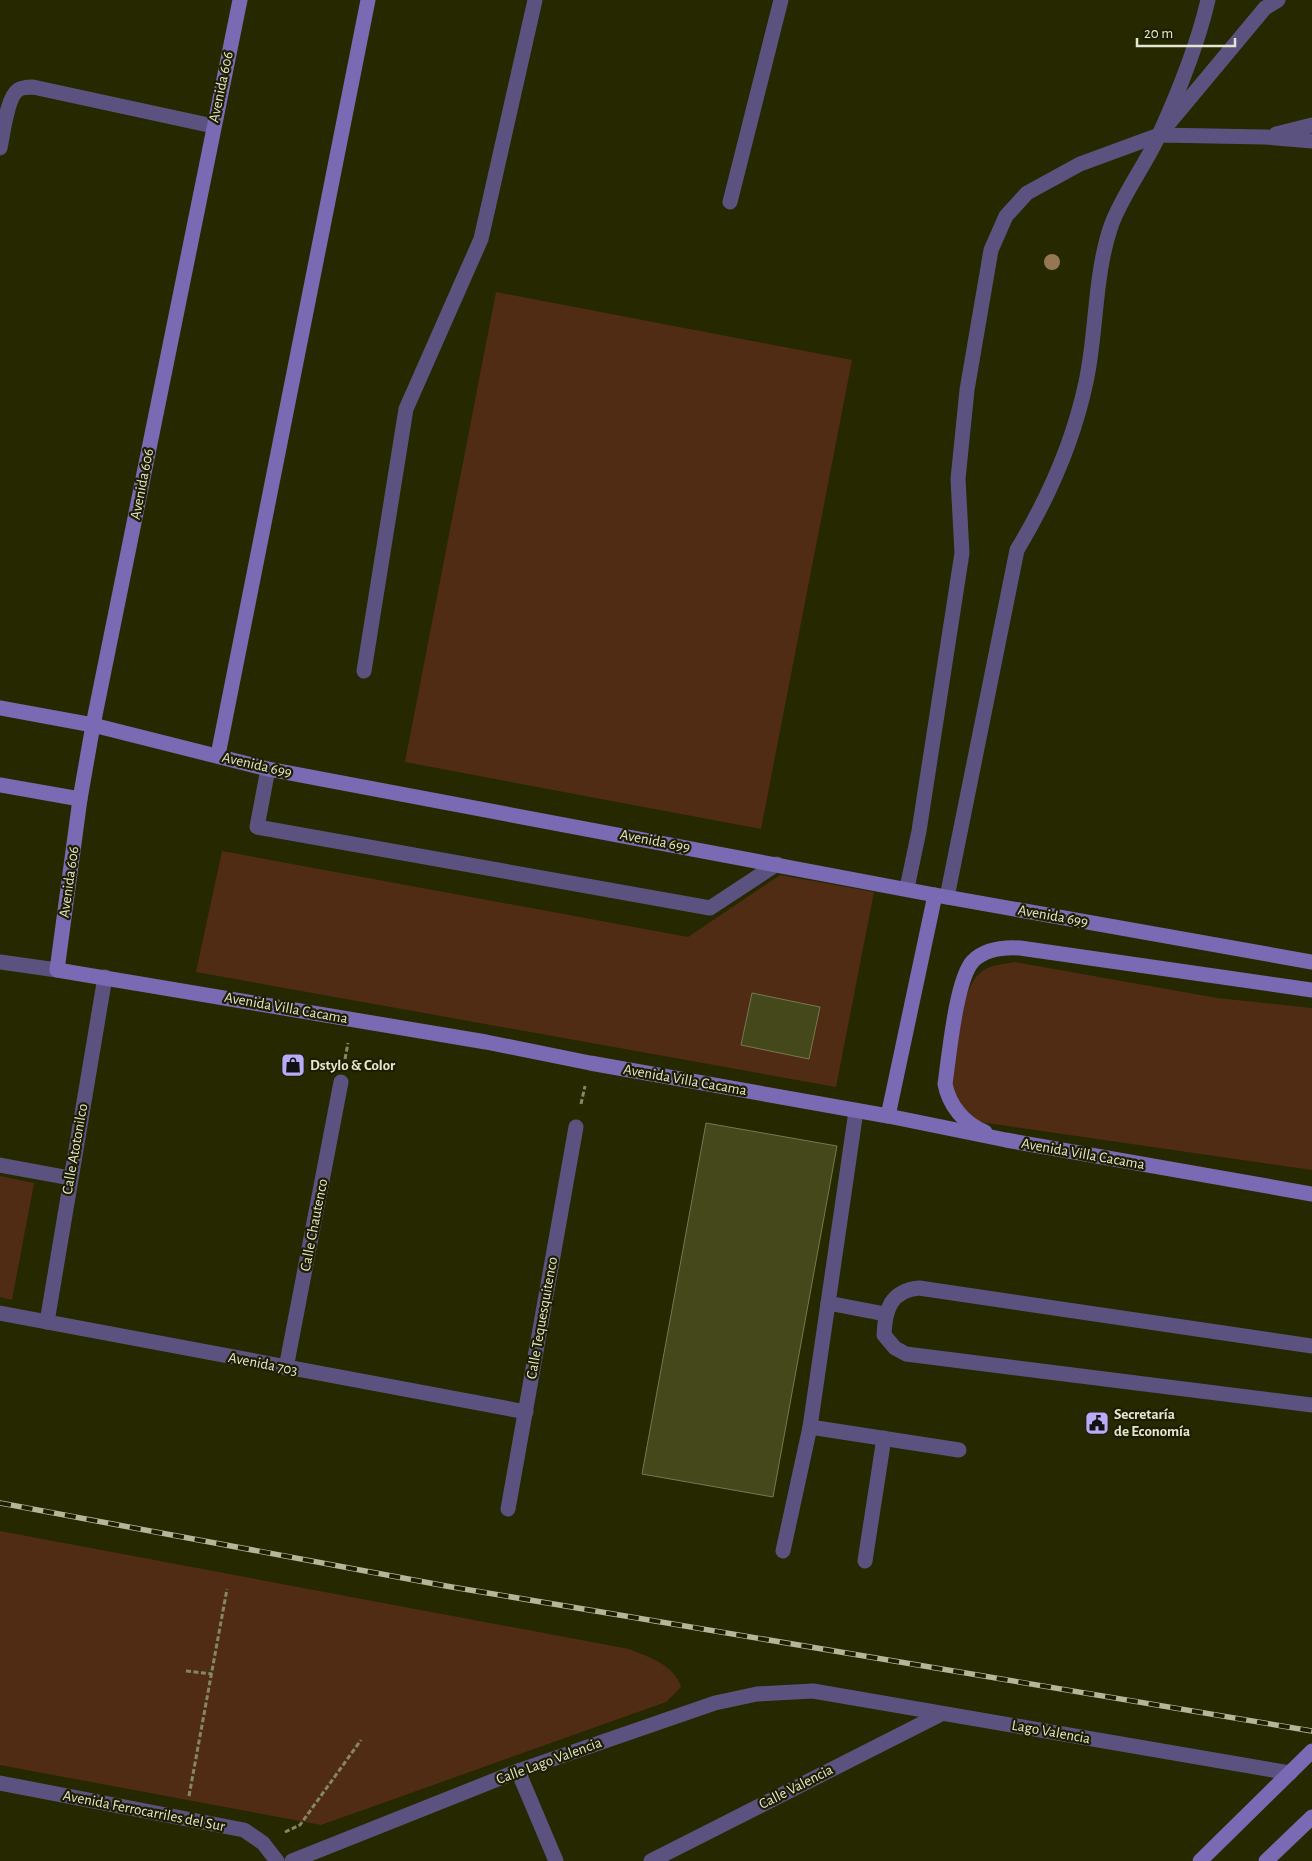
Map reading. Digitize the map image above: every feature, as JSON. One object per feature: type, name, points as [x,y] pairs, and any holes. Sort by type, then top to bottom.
[{"type":"street","name":"Avenida 606","points":[[57,970],[80,799],[213,126],[240,0]]},
{"type":"street","points":[[218,755],[368,0]]},
{"type":"street","points":[[364,671],[406,409],[481,239],[535,0]]},
{"type":"street","points":[[730,202],[781,0]]},
{"type":"street","points":[[888,1116],[941,896],[1017,550],[1042,508],[1066,454],[1086,382],[1099,280],[1112,225],[1159,135],[1198,42],[1208,0]]},
{"type":"street","points":[[1159,135],[1265,8],[1278,0]]},
{"type":"street","points":[[0,148],[11,100],[16,90],[24,88],[34,87],[213,126]]},
{"type":"street","points":[[1265,137],[1312,125]]},
{"type":"street","points":[[906,888],[919,831],[962,553],[958,479],[967,390],[991,250],[1006,216],[1027,193],[1080,164],[1159,135],[1265,137],[1312,141]]},
{"type":"street","name":"Avenida 699","points":[[0,708],[94,725],[268,769],[941,896],[1312,962]]},
{"type":"street","points":[[268,769],[257,827],[710,908],[777,864]]},
{"type":"street","points":[[0,784],[80,799]]},
{"type":"street","points":[[1006,1140],[979,1130],[955,1110],[948,1098],[945,1084],[961,984],[973,961],[988,952],[1003,948],[1020,948],[1312,990]]},
{"type":"street","points":[[0,962],[57,970]]},
{"type":"street","name":"Avenida Villa Cacama","points":[[57,970],[486,1042],[590,1063],[888,1116],[1006,1140],[1312,1194]]},
{"type":"street","name":"Calle Atotonilco","points":[[47,1322],[105,977]]},
{"type":"street","name":"Calle Chautenco","points":[[286,1368],[341,1082]]},
{"type":"street","points":[[783,1551],[810,1427],[856,1111]]},
{"type":"street","name":"Calle Tequesquitenco","points":[[508,1509],[576,1127]]},
{"type":"street","points":[[0,1165],[70,1178]]},
{"type":"street","points":[[1312,1346],[919,1288],[905,1290],[894,1300],[885,1314],[884,1335],[895,1348],[906,1354],[1312,1405]]},
{"type":"street","points":[[828,1303],[885,1314]]},
{"type":"street","name":"Avenida 703","points":[[0,1313],[526,1412]]},
{"type":"street","points":[[810,1427],[959,1450]]},
{"type":"street","points":[[866,1561],[884,1438]]},
{"type":"street","name":"Lago Valencia","points":[[813,1691],[1290,1773]]},
{"type":"street","name":"Calle Lago Valencia","points":[[292,1861],[518,1771],[715,1703],[757,1694],[813,1691]]},
{"type":"street","name":"Calle Valencia","points":[[652,1861],[941,1714]]},
{"type":"street","points":[[1200,1861],[1312,1751]]},
{"type":"street","points":[[518,1771],[556,1861]]},
{"type":"street","name":"Avenida Ferrocarriles del Sur","points":[[0,1783],[244,1830],[264,1843],[277,1861]]},
{"type":"street","points":[[1266,1861],[1312,1817]]},
{"type":"path","points":[[341,1082],[352,1020]]},
{"type":"path","points":[[576,1127],[590,1063]]},
{"type":"path","points":[[185,1819],[227,1588]]},
{"type":"path","points":[[186,1671],[212,1674]]},
{"type":"path","points":[[264,1843],[300,1825],[361,1740]]},
{"type":"shaded area","points":[[496,292],[852,360],[761,829],[405,762]]},
{"type":"shaded area","points":[[222,851],[688,937],[780,875],[874,892],[836,1087],[196,972]]},
{"type":"shaded area","points":[[1014,962],[1217,998],[1312,1008],[1312,1170],[973,1121],[951,1090],[963,1008],[975,979],[984,970]]},
{"type":"shaded area","points":[[0,1176],[34,1183],[12,1300],[0,1297]]},
{"type":"shaded area","points":[[0,1531],[629,1649],[660,1662],[673,1672],[681,1687],[666,1702],[321,1825],[0,1765]]},
{"type":"building","points":[[752,993],[820,1007],[809,1059],[741,1045]]},
{"type":"building","points":[[706,1123],[837,1146],[773,1497],[642,1474]]},
{"type":"railway","points":[[0,1503],[446,1586],[1312,1731]]},
{"type":"place","name":"Dstylo & Color","points":[[293,1065]]},
{"type":"place","name":"Secretaría de Economía","points":[[1097,1423]]}]
